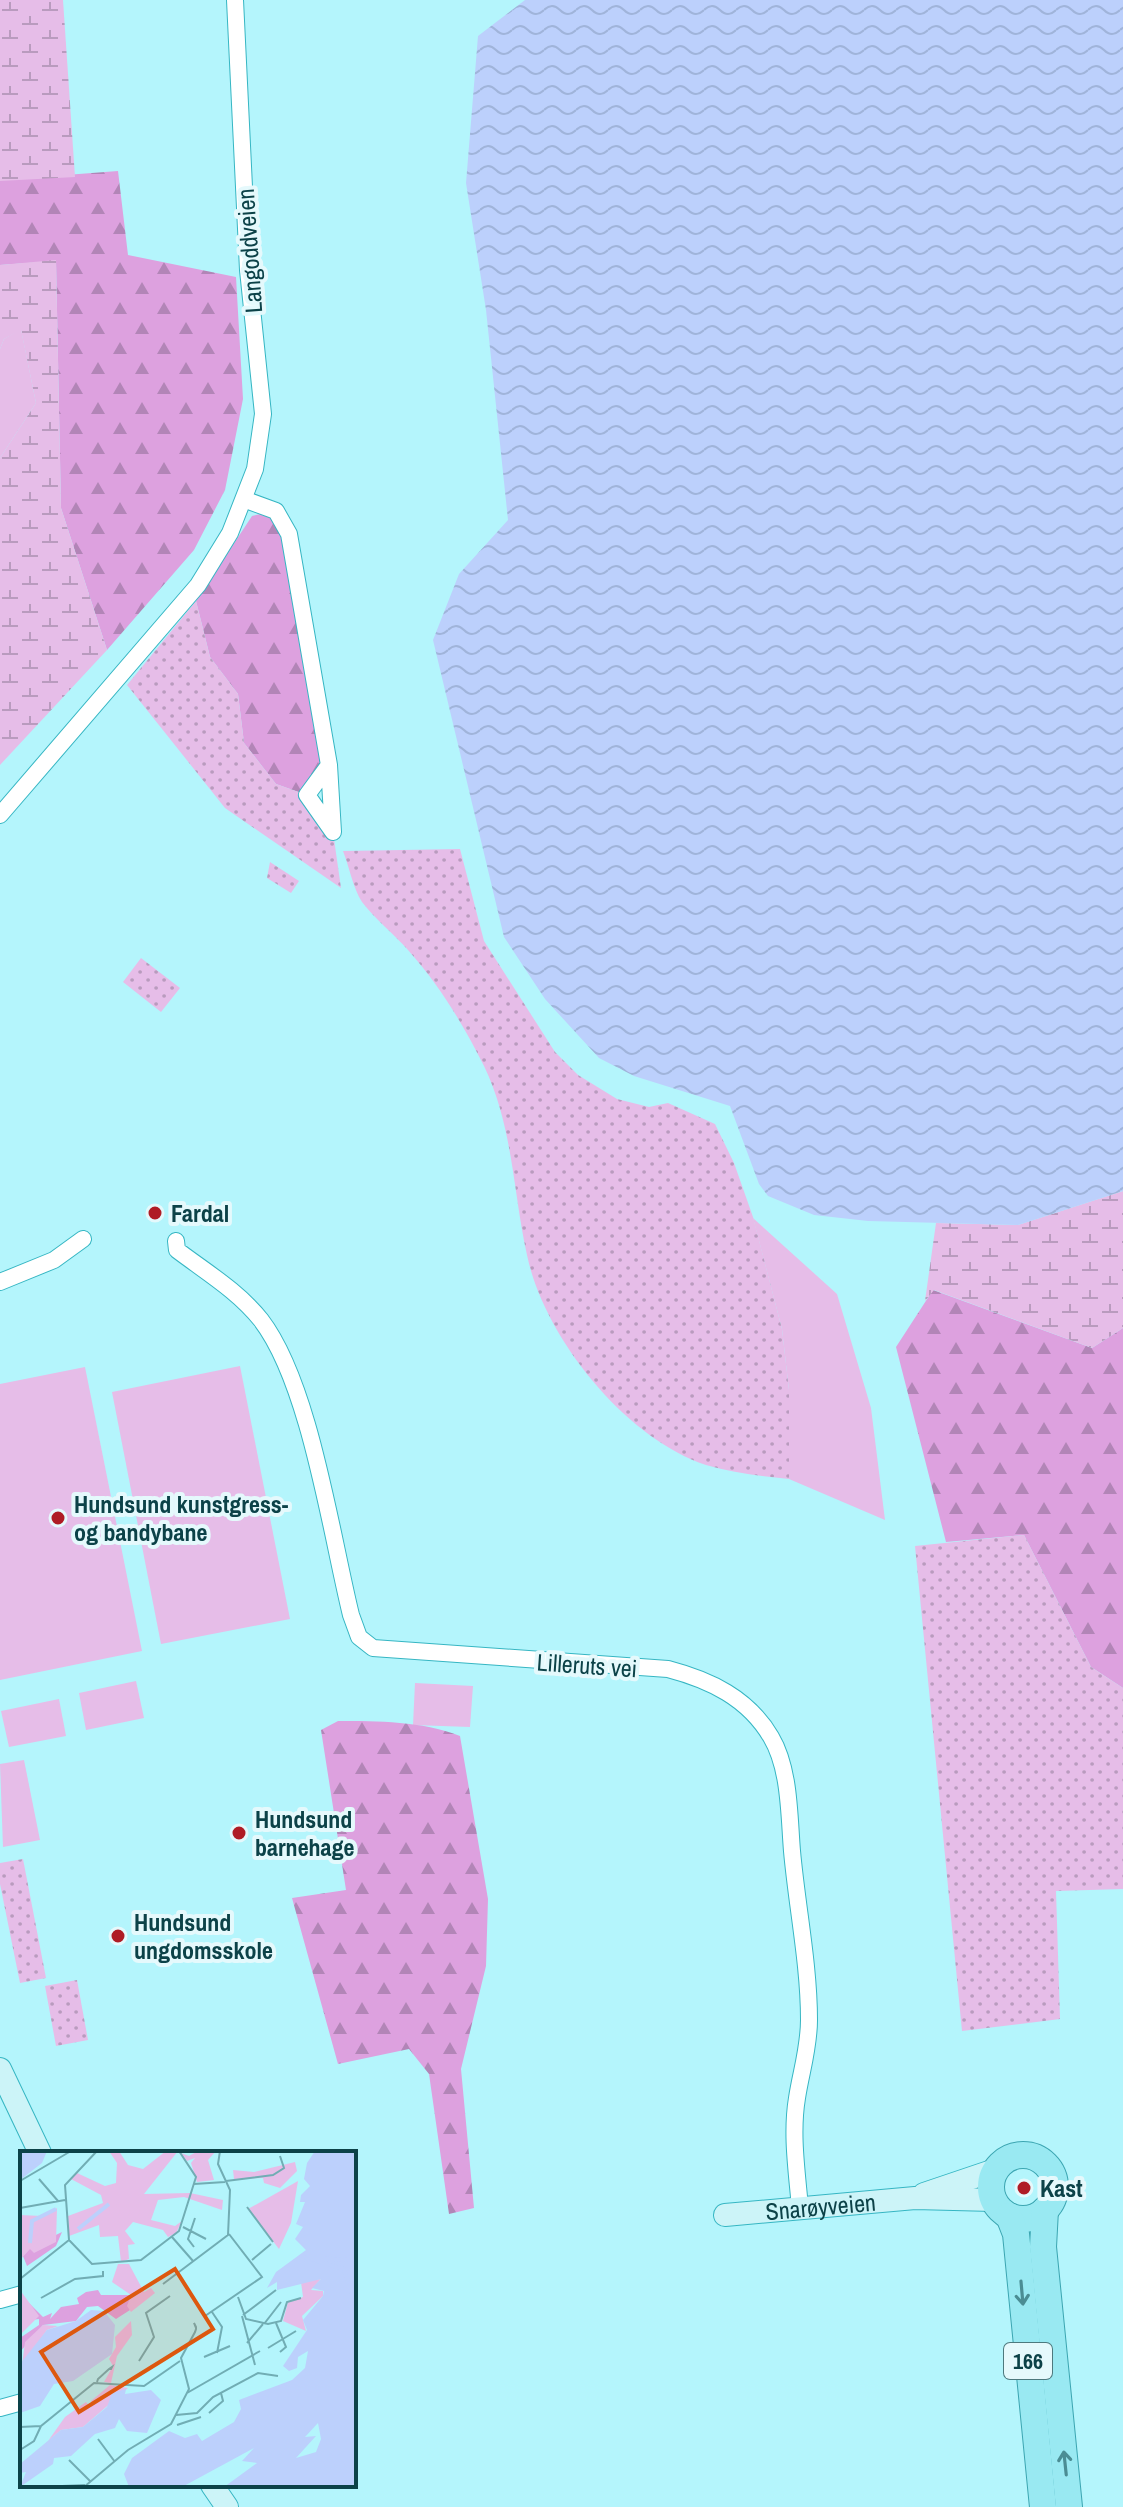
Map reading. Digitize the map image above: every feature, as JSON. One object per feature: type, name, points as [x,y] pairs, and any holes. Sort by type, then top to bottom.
[{"type":"main road","name":"166","points":[[1043,2507],[1016,2234],[990,2188],[995,2170],[1005,2160],[1018,2155],[1033,2156],[1045,2164],[1055,2183],[1051,2204],[1045,2210],[1043,2247],[1069,2507]]},
{"type":"main road","points":[[1001,2208],[1032,2218],[1045,2210]]},
{"type":"street","name":"Langoddveien","points":[[0,815],[189,597],[246,500],[261,445],[263,414],[248,270],[235,0]]},
{"type":"street","points":[[246,500],[276,511],[289,534],[329,765]]},
{"type":"street","points":[[0,1282],[54,1260],[83,1239]]},
{"type":"street","name":"Lilleruts vei","points":[[176,1241],[177,1250],[244,1303],[279,1348],[309,1439],[359,1637],[373,1648],[668,1669],[700,1677],[729,1692],[754,1715],[772,1739],[786,1793],[809,2019],[795,2129],[800,2208]]},
{"type":"street","points":[[0,2069],[39,2151]]},
{"type":"street","name":"Snarøyveien","points":[[915,2198],[995,2170]]},
{"type":"street","name":"Snarøyveien","points":[[725,2215],[915,2198],[1001,2208]]},
{"type":"street","points":[[0,2300],[20,2295]]},
{"type":"street","points":[[0,2408],[20,2403]]},
{"type":"street","points":[[213,2487],[227,2507]]},
{"type":"green space","points":[[0,0],[63,0],[75,177],[0,181]]},
{"type":"green space","points":[[118,171],[128,255],[236,277],[243,399],[225,490],[194,550],[107,650],[61,508],[56,261],[0,265],[0,180]]},
{"type":"green space","points":[[56,260],[61,508],[107,650],[0,765],[0,458],[36,403],[21,330],[4,339],[0,349],[0,265]]},
{"type":"green space","points":[[21,329],[36,403],[0,458],[0,349],[4,339]]},
{"type":"green space","points":[[269,512],[289,534],[329,765],[307,795],[276,784],[244,743],[238,694],[210,657],[196,601],[252,516]]},
{"type":"green space","points":[[196,601],[210,657],[238,694],[244,743],[276,784],[307,795],[333,832],[341,888],[225,808],[127,685]]},
{"type":"green space","points":[[460,849],[484,941],[555,1052],[578,1075],[617,1099],[649,1107],[668,1103],[715,1124],[734,1163],[753,1217],[782,1329],[789,1390],[789,1479],[706,1465],[676,1452],[646,1432],[592,1381],[551,1319],[536,1286],[527,1255],[507,1136],[484,1066],[441,991],[408,950],[362,902],[343,851]]},
{"type":"green space","points":[[270,862],[299,881],[291,893],[267,878]]},
{"type":"green space","points":[[141,958],[180,988],[161,1012],[123,982]]},
{"type":"green space","points":[[1123,1191],[1123,1328],[1092,1348],[934,1290],[925,1301],[936,1223],[1018,1225]]},
{"type":"green space","points":[[753,1218],[837,1294],[871,1408],[885,1520],[789,1479],[789,1390],[782,1329]]},
{"type":"green space","points":[[933,1290],[1092,1348],[1123,1328],[1123,1688],[1091,1667],[1024,1535],[946,1542],[896,1347]]},
{"type":"green space","points":[[240,1366],[290,1619],[161,1644],[112,1392]]},
{"type":"green space","name":"Hundsund kunstgress- og bandybane","points":[[85,1367],[142,1651],[0,1680],[0,1384]]},
{"type":"green space","points":[[1024,1535],[1091,1667],[1123,1688],[1123,1889],[1056,1891],[1060,2019],[962,2031],[915,1546]]},
{"type":"green space","points":[[136,1681],[144,1718],[86,1730],[79,1693]]},
{"type":"green space","points":[[415,1683],[473,1686],[470,1727],[413,1725]]},
{"type":"green space","points":[[59,1699],[66,1736],[9,1747],[1,1711]]},
{"type":"green space","points":[[338,1721],[415,1725],[460,1736],[488,1899],[486,1966],[461,2069],[474,2208],[449,2214],[429,2074],[409,2049],[338,2064],[292,1898],[346,1890],[321,1730]]},
{"type":"green space","points":[[24,1760],[40,1840],[3,1847],[0,1764]]},
{"type":"green space","points":[[23,1859],[46,1978],[20,1983],[0,1884],[0,1863]]},
{"type":"green space","points":[[77,1980],[88,2040],[56,2046],[45,1986]]},
{"type":"water","points":[[525,0],[1123,0],[1123,1191],[1018,1225],[868,1221],[814,1215],[768,1196],[759,1184],[730,1106],[634,1076],[599,1058],[545,999],[504,937],[433,640],[459,574],[508,520],[486,310],[466,183],[478,36]]},
{"type":"place","name":"Fardal","points":[[155,1213]]},
{"type":"place","name":"Hundsund kunstgress- og bandybane","points":[[58,1518]]},
{"type":"place","name":"Hundsund barnehage","points":[[239,1833]]},
{"type":"place","name":"Hundsund ungdomsskole","points":[[118,1936]]},
{"type":"place","name":"Kast","points":[[1024,2188]]}]
